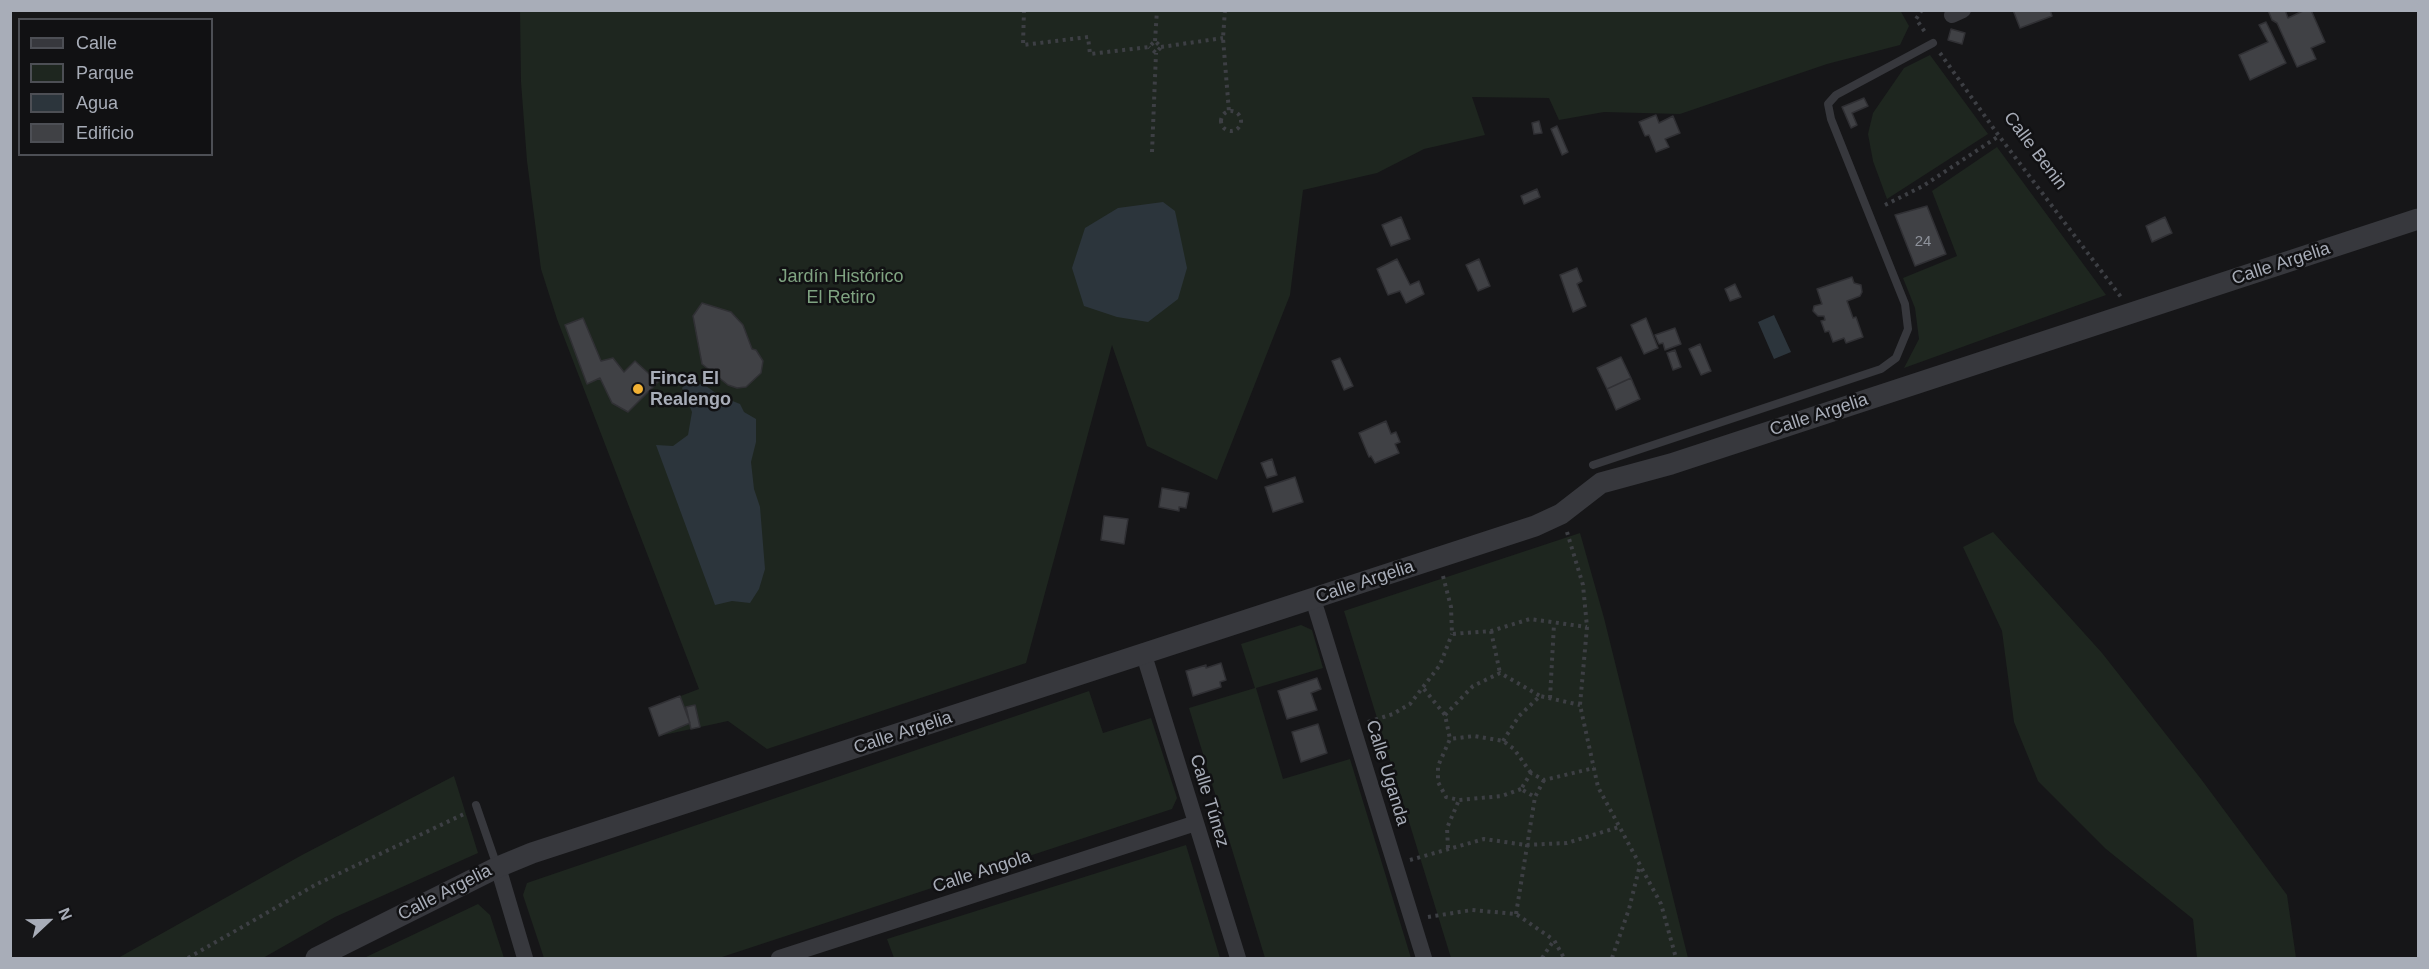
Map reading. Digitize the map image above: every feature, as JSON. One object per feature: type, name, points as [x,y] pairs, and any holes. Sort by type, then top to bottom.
[{"type":"street","name":"Calle Argelia","points":[[316,958],[498,867],[543,849],[1535,526],[1561,514],[1601,483],[1671,464],[2418,219]]},
{"type":"street","name":"Calle Uganda","points":[[1313,599],[1424,958]]},
{"type":"street","name":"Calle Túnez","points":[[1144,655],[1238,958]]},
{"type":"street","name":"Calle Angola","points":[[779,958],[1196,823]]},
{"type":"street","points":[[498,867],[525,958]]},
{"type":"lane","points":[[1593,465],[1881,369],[1896,358],[1908,329],[1905,304],[1831,119],[1828,104],[1836,94],[1933,43]]},
{"type":"lane","points":[[476,805],[498,867]]},
{"type":"path","points":[[1024,10],[1023,45],[1088,37],[1090,54],[1149,47],[1155,41],[1157,10]]},
{"type":"path","points":[[1225,10],[1223,38],[1229,112]]},
{"type":"path","name":"Calle Benin","points":[[1922,10],[1916,19],[1999,136],[2133,312]]},
{"type":"path","points":[[1152,152],[1156,52],[1161,47],[1223,38]]},
{"type":"path","points":[[1155,41],[1161,47]]},
{"type":"path","points":[[1149,47],[1156,52]]},
{"type":"path","points":[[1229,112],[1234,112],[1240,119],[1237,129],[1232,131],[1223,128],[1221,123],[1224,114],[1229,112]]},
{"type":"path","points":[[1885,206],[1923,186],[1999,136]]},
{"type":"path","points":[[1561,514],[1583,585],[1587,627],[1580,705],[1598,787],[1661,904],[1676,958]]},
{"type":"path","points":[[1353,728],[1393,714],[1410,704],[1424,689],[1440,664],[1452,634],[1449,598],[1437,558]]},
{"type":"path","points":[[1452,634],[1491,631],[1530,619],[1587,627]]},
{"type":"path","points":[[1550,698],[1554,624]]},
{"type":"path","points":[[1491,631],[1500,674],[1540,696],[1580,705]]},
{"type":"path","points":[[1445,715],[1473,686],[1500,674]]},
{"type":"path","points":[[1424,689],[1445,715],[1450,740],[1436,774],[1446,797],[1459,800],[1502,796],[1521,789],[1531,772]]},
{"type":"path","points":[[1503,741],[1519,716],[1540,696]]},
{"type":"path","points":[[1450,740],[1474,736],[1503,741],[1514,749],[1531,772],[1544,780],[1594,768]]},
{"type":"path","points":[[1516,914],[1535,797],[1544,780]]},
{"type":"path","points":[[1521,789],[1535,797]]},
{"type":"path","points":[[1448,848],[1447,828],[1459,800]]},
{"type":"path","points":[[188,958],[317,884],[466,813],[476,805]]},
{"type":"path","points":[[1395,864],[1484,839],[1526,845],[1567,843],[1619,827]]},
{"type":"path","points":[[1612,958],[1623,928],[1640,864]]},
{"type":"path","points":[[1413,922],[1437,914],[1472,910],[1516,914],[1554,940],[1564,958]]},
{"type":"path","points":[[1542,958],[1554,940]]},
{"type":"green space","name":"Jardín Histórico El Retiro","points":[[1900,10],[1909,26],[1900,45],[1827,64],[1680,114],[1604,112],[1559,120],[1549,98],[1472,97],[1485,135],[1424,149],[1377,173],[1303,190],[1290,295],[1217,480],[1147,446],[1112,345],[1026,663],[767,749],[728,721],[659,736],[649,708],[699,689],[557,319],[541,269],[527,161],[521,82],[520,11]]},
{"type":"green space","points":[[1930,55],[1988,134],[1887,199],[1873,161],[1868,134],[1873,113],[1904,68]]},
{"type":"green space","points":[[1997,147],[2106,295],[1904,368],[1919,339],[1915,308],[1903,278],[1957,256],[1932,191]]},
{"type":"green space","points":[[1993,532],[2102,653],[2201,779],[2287,895],[2296,958],[2197,958],[2193,919],[2106,849],[2038,781],[2014,722],[2002,631],[1963,547]]},
{"type":"green space","points":[[1580,533],[1604,618],[1688,958],[1451,958],[1344,611]]},
{"type":"green space","points":[[1301,625],[1312,630],[1323,668],[1256,688],[1283,779],[1350,759],[1411,958],[1265,958],[1189,708],[1255,688],[1241,644]]},
{"type":"green space","points":[[1089,691],[1103,733],[1151,718],[1177,798],[1172,809],[719,958],[544,958],[523,895],[527,883]]},
{"type":"green space","points":[[454,776],[478,853],[335,917],[263,958],[118,958],[302,855]]},
{"type":"green space","points":[[1186,845],[1220,958],[894,958],[887,939]]},
{"type":"green space","points":[[478,904],[490,915],[504,958],[364,958]]},
{"type":"water","points":[[1163,202],[1175,211],[1187,268],[1178,299],[1148,322],[1117,317],[1084,306],[1072,268],[1085,228],[1118,208]]},
{"type":"water","points":[[1774,315],[1791,352],[1774,359],[1758,322]]},
{"type":"water","points":[[689,380],[706,386],[720,396],[740,404],[744,412],[756,419],[756,442],[751,462],[754,489],[760,507],[765,569],[759,589],[750,603],[732,601],[715,605],[656,445],[673,446],[688,435],[692,412],[682,388]]},
{"type":"building","points":[[2013,10],[2050,10],[2052,16],[2020,28]]},
{"type":"building","points":[[2268,10],[2285,10],[2288,18],[2305,10],[2311,10],[2325,42],[2311,48],[2316,59],[2297,67],[2277,23],[2272,20]]},
{"type":"building","points":[[2266,22],[2286,63],[2250,80],[2239,55],[2268,42],[2259,25]]},
{"type":"building","points":[[1951,29],[1965,33],[1962,44],[1948,40]]},
{"type":"building","points":[[1864,98],[1868,106],[1852,113],[1857,125],[1851,128],[1842,107]]},
{"type":"building","points":[[1656,115],[1659,123],[1673,116],[1680,133],[1665,139],[1669,147],[1656,152],[1649,135],[1645,136],[1639,122]]},
{"type":"building","points":[[1539,121],[1542,133],[1534,134],[1532,123]]},
{"type":"building","points":[[1557,126],[1568,152],[1562,155],[1551,129]]},
{"type":"building","points":[[1537,189],[1540,197],[1524,204],[1521,196]]},
{"type":"building","points":[[1927,206],[1946,254],[1915,266],[1895,215]]},
{"type":"building","points":[[1401,217],[1410,239],[1391,246],[1382,225]]},
{"type":"building","points":[[2165,217],[2172,233],[2152,242],[2146,226]]},
{"type":"building","points":[[1397,259],[1410,285],[1419,281],[1424,294],[1406,303],[1400,291],[1388,295],[1377,269]]},
{"type":"building","points":[[1479,259],[1490,286],[1478,291],[1466,265]]},
{"type":"building","points":[[1577,268],[1582,281],[1577,284],[1586,306],[1573,312],[1560,275]]},
{"type":"building","points":[[1852,277],[1854,283],[1861,285],[1862,292],[1860,296],[1847,301],[1863,337],[1846,343],[1844,338],[1833,342],[1829,331],[1825,332],[1821,321],[1825,320],[1824,316],[1818,316],[1813,311],[1814,306],[1822,304],[1817,289]]},
{"type":"building","points":[[1735,284],[1741,297],[1730,301],[1725,289]]},
{"type":"building","points":[[702,303],[731,312],[743,325],[752,349],[756,350],[763,361],[761,373],[746,387],[737,388],[728,385],[702,364],[693,316]]},
{"type":"building","points":[[583,318],[601,361],[613,358],[624,372],[635,361],[658,382],[628,412],[612,403],[600,378],[587,384],[565,325]]},
{"type":"building","points":[[1646,318],[1658,348],[1644,354],[1631,325]]},
{"type":"building","points":[[1675,328],[1681,344],[1665,350],[1663,343],[1659,344],[1655,335]]},
{"type":"building","points":[[1700,344],[1711,371],[1701,375],[1689,349]]},
{"type":"building","points":[[1675,350],[1681,367],[1673,370],[1667,353]]},
{"type":"building","points":[[1621,357],[1631,378],[1607,389],[1597,368]]},
{"type":"building","points":[[1340,358],[1353,386],[1344,390],[1332,361]]},
{"type":"building","points":[[1631,378],[1640,399],[1616,410],[1607,389]]},
{"type":"building","points":[[1386,421],[1391,434],[1396,432],[1400,442],[1395,444],[1399,453],[1375,463],[1371,456],[1369,457],[1359,433]]},
{"type":"building","points":[[1272,459],[1277,475],[1267,478],[1261,463]]},
{"type":"building","points":[[1295,477],[1303,502],[1273,512],[1265,487]]},
{"type":"building","points":[[1162,488],[1189,493],[1186,508],[1179,507],[1179,511],[1159,507]]},
{"type":"building","points":[[1104,516],[1128,519],[1124,544],[1101,540]]},
{"type":"building","points":[[1221,663],[1226,680],[1220,682],[1221,687],[1193,696],[1186,671]]},
{"type":"building","points":[[1317,678],[1321,689],[1311,693],[1317,710],[1287,719],[1278,691]]},
{"type":"building","points":[[680,696],[690,723],[659,736],[649,708]]},
{"type":"building","points":[[695,705],[700,727],[691,729],[686,707]]},
{"type":"building","points":[[1318,724],[1327,753],[1301,762],[1292,732]]},
{"type":"place","name":"Finca El Realengo","points":[[638,389]]}]
